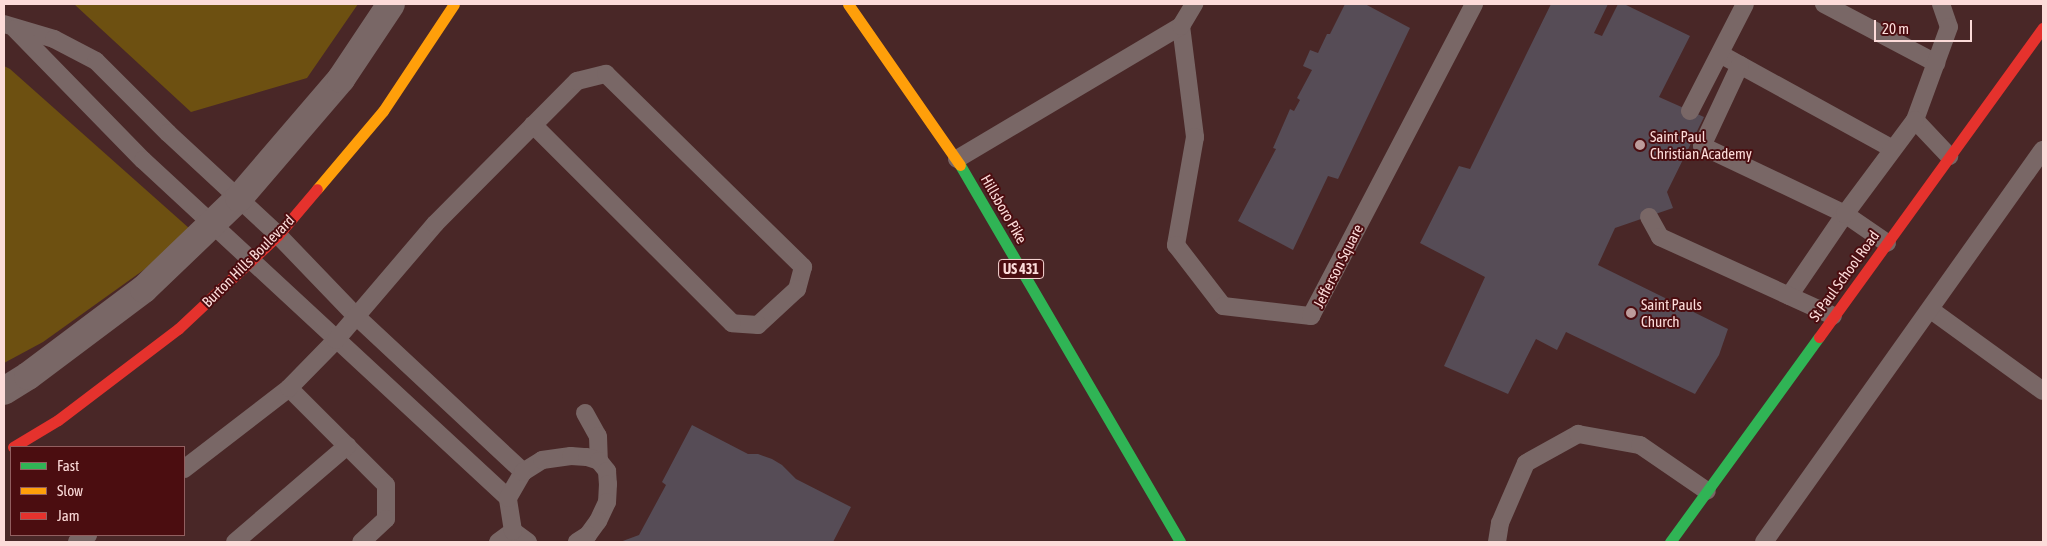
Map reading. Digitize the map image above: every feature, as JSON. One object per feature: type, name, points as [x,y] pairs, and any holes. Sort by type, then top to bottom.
[{"type":"street","points":[[4,391],[28,376],[144,289],[239,198],[341,79],[390,4]]},
{"type":"street","name":"Burton Hills Boulevard","points":[[15,446],[58,420],[178,330],[278,235],[383,111],[454,4]]},
{"type":"street","name":"Hillsboro Pike","points":[[848,4],[957,158],[1180,542]]},
{"type":"street","name":"St Paul School Road","points":[[1670,542],[2043,28]]},
{"type":"lane","points":[[957,158],[1181,26],[1194,4]]},
{"type":"lane","name":"Jefferson Square","points":[[1181,26],[1195,137],[1176,245],[1223,306],[1311,316],[1474,4]]},
{"type":"lane","points":[[1690,111],[1745,4]]},
{"type":"lane","points":[[1824,4],[1936,63]]},
{"type":"lane","points":[[1789,296],[1845,214],[1915,120],[1949,28],[1941,4]]},
{"type":"lane","points":[[9,27],[54,39],[96,61],[168,133],[278,235],[356,316],[523,472]]},
{"type":"lane","points":[[9,27],[250,262],[508,498]]},
{"type":"lane","points":[[1720,54],[1893,150]]},
{"type":"lane","points":[[1740,65],[1702,146],[1845,214],[1887,242]]},
{"type":"lane","points":[[185,468],[289,388],[336,340],[435,224],[533,125],[577,81],[606,74],[803,267],[798,289],[758,325],[732,323],[533,125]]},
{"type":"lane","points":[[1915,120],[1949,156]]},
{"type":"lane","points":[[1764,542],[1931,310],[2043,150]]},
{"type":"lane","points":[[1649,217],[1660,237],[1833,316]]},
{"type":"lane","points":[[1931,310],[2043,391]]},
{"type":"lane","points":[[289,388],[386,485],[386,519],[361,542]]},
{"type":"lane","points":[[584,413],[598,436],[599,461]]},
{"type":"lane","points":[[1497,542],[1500,523],[1526,463],[1578,434],[1640,445],[1707,490]]},
{"type":"lane","points":[[235,542],[347,446]]},
{"type":"lane","points":[[528,542],[513,531],[508,498],[523,472],[542,460],[557,457],[587,456],[599,461],[608,471],[607,502],[598,522],[588,535],[577,542]]},
{"type":"lane","points":[[498,542],[513,531]]},
{"type":"shaded area","points":[[74,4],[358,4],[307,78],[191,112]]},
{"type":"shaded area","points":[[4,66],[10,69],[190,229],[145,269],[43,342],[4,363]]},
{"type":"building","points":[[1345,4],[1365,4],[1410,28],[1338,179],[1328,176],[1293,250],[1238,221],[1276,149],[1273,148],[1290,109],[1294,111],[1300,100],[1297,98],[1312,70],[1303,66],[1310,50],[1318,53]]},
{"type":"building","points":[[1551,4],[1608,4],[1594,33],[1602,36],[1618,4],[1624,4],[1690,36],[1659,97],[1704,117],[1667,192],[1673,208],[1615,228],[1598,265],[1728,329],[1719,355],[1695,394],[1566,332],[1557,350],[1536,339],[1508,394],[1444,366],[1485,277],[1420,243],[1459,166],[1470,169]]},
{"type":"building","points":[[692,425],[748,454],[758,454],[772,459],[782,465],[796,479],[851,507],[833,542],[620,542],[639,535],[666,485],[662,482]]},
{"type":"traffic: fast","points":[[960,165],[1180,542]]},
{"type":"traffic: fast","points":[[1670,542],[1819,337]]},
{"type":"traffic: slow","points":[[317,189],[383,111],[454,4]]},
{"type":"traffic: slow","points":[[848,4],[960,165]]},
{"type":"traffic: jam","points":[[1819,337],[2043,28]]},
{"type":"traffic: jam","points":[[15,446],[58,420],[178,329],[278,235],[317,189]]},
{"type":"place","name":"Saint Paul Christian Academy","points":[[1640,145]]},
{"type":"place","name":"Saint Pauls Church","points":[[1631,313]]}]
